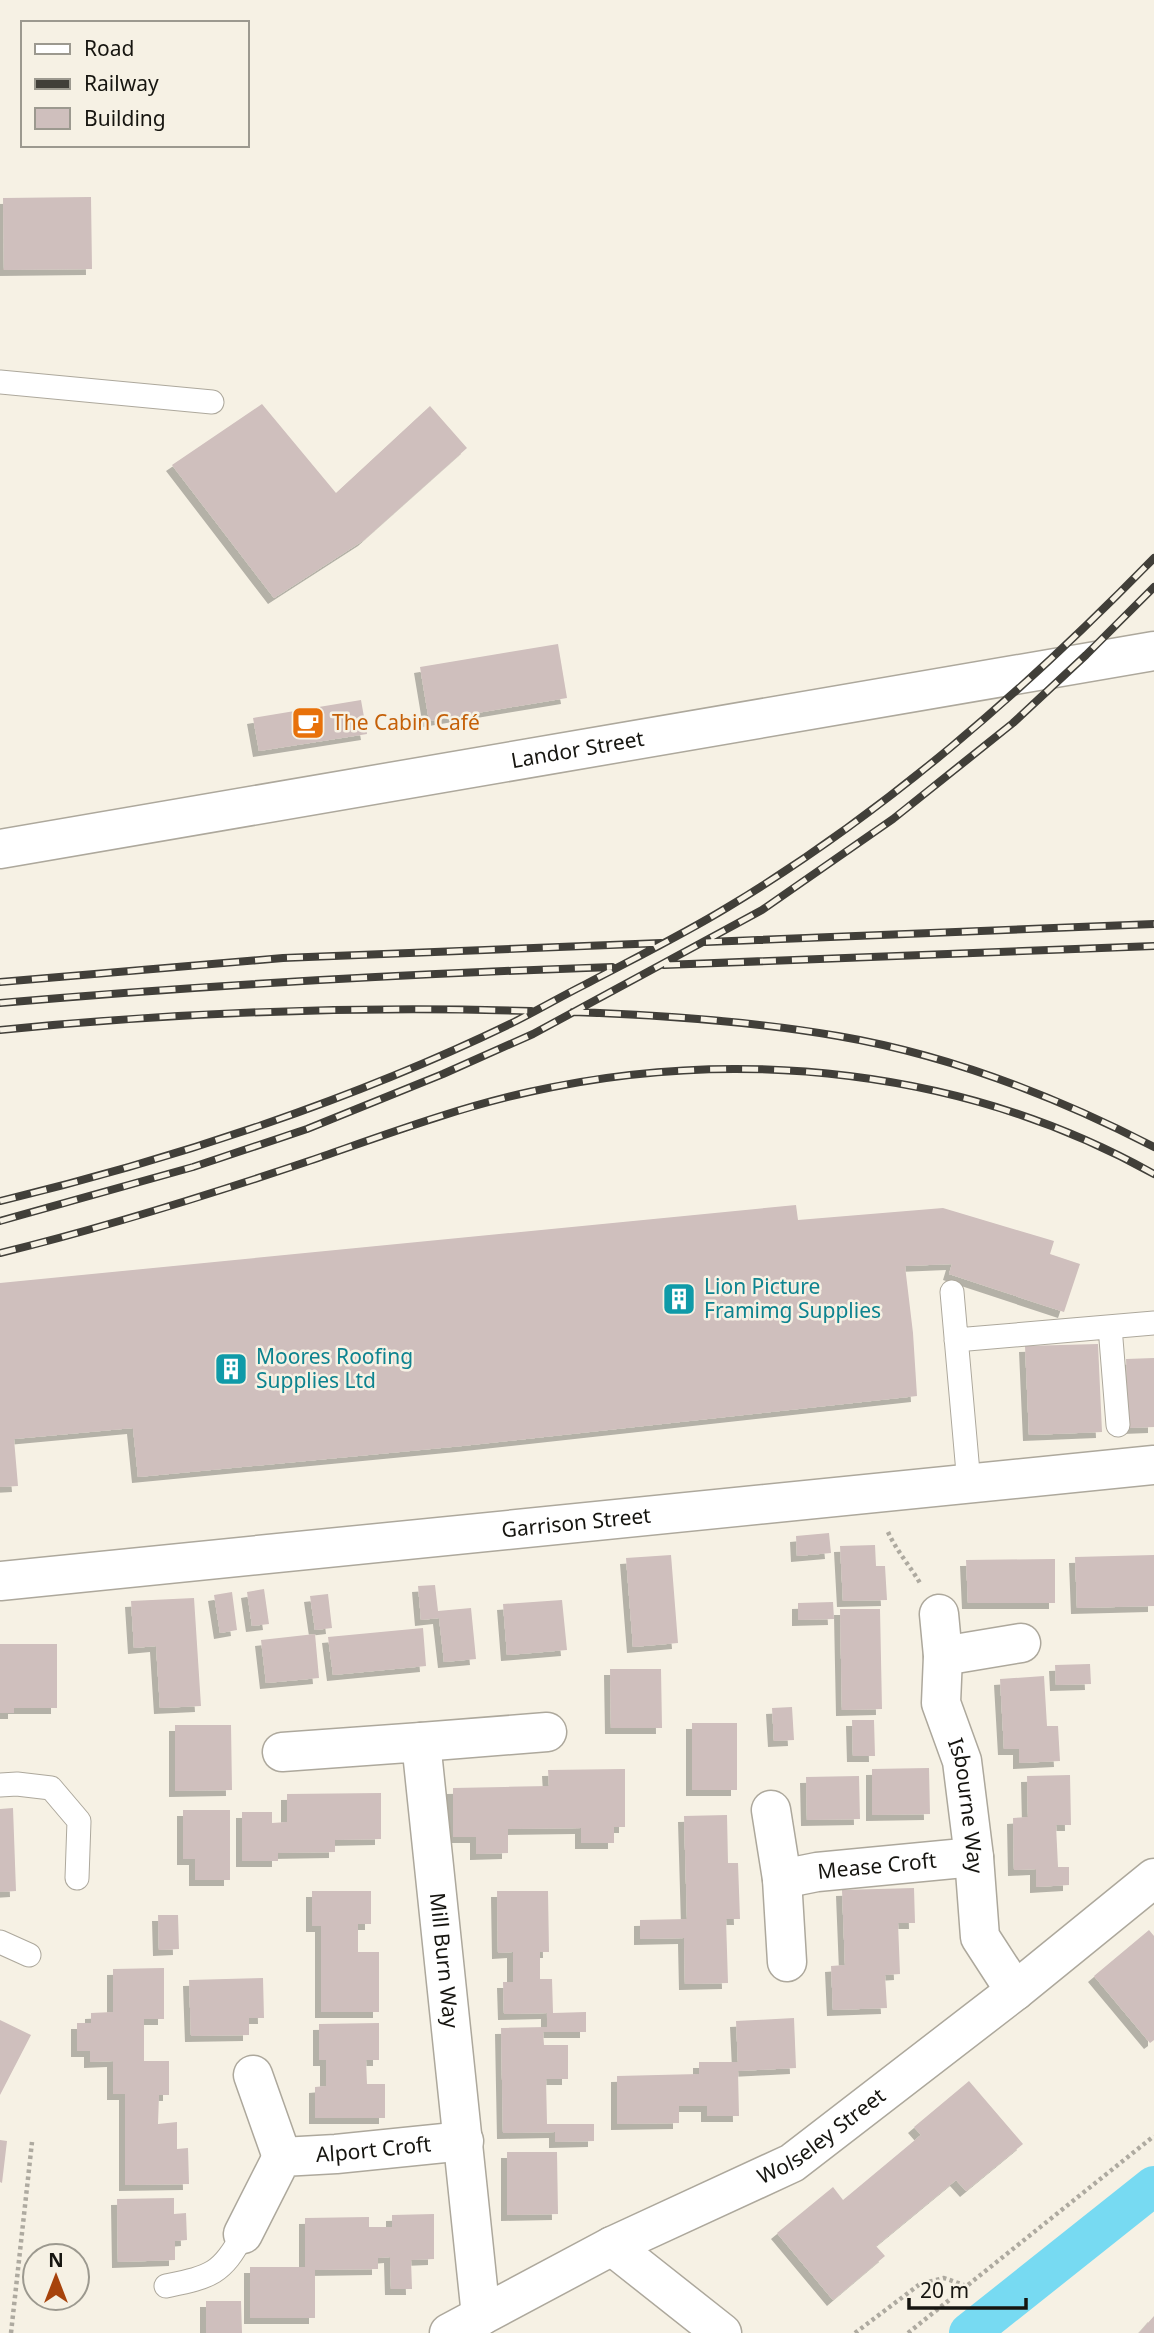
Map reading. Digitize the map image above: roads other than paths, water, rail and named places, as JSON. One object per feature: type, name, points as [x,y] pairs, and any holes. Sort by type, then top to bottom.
[{"type":"street","name":"Landor Street","points":[[0,849],[1154,651]]},
{"type":"street","name":"Garrison Street","points":[[0,1581],[1154,1465]]},
{"type":"street","name":"Isbourne Way","points":[[939,1614],[943,1656],[942,1703],[962,1761],[974,1857],[980,1937],[1015,1992]]},
{"type":"street","points":[[943,1656],[1021,1643]]},
{"type":"street","points":[[282,1752],[547,1732]]},
{"type":"street","name":"Mill Burn Way","points":[[421,1742],[464,2141],[465,2324]]},
{"type":"street","points":[[771,1810],[782,1879],[787,1962]]},
{"type":"street","name":"Mease Croft","points":[[782,1879],[817,1872],[974,1857]]},
{"type":"street","name":"Wolseley Street","points":[[465,2324],[612,2246],[792,2163],[1015,1992],[1154,1878]]},
{"type":"street","points":[[243,2234],[282,2157],[253,2076]]},
{"type":"street","name":"Alport Croft","points":[[282,2157],[464,2141]]},
{"type":"street","points":[[612,2246],[722,2333]]},
{"type":"lane","points":[[0,382],[212,402]]},
{"type":"lane","points":[[952,1292],[969,1484]]},
{"type":"lane","points":[[956,1340],[1154,1323]]},
{"type":"lane","points":[[1110,1327],[1118,1425]]},
{"type":"lane","points":[[0,1785],[51,1788],[79,1821],[77,1878]]},
{"type":"lane","points":[[0,1942],[29,1955]]},
{"type":"lane","points":[[166,2286],[194,2281],[216,2271],[228,2260],[243,2234]]},
{"type":"waterway","points":[[969,2333],[1154,2186]]},
{"type":"railway","points":[[0,1201],[196,1147],[391,1077],[514,1022],[693,927],[786,870],[843,831],[952,746],[1056,654],[1154,558]]},
{"type":"railway","points":[[0,1221],[193,1167],[307,1129],[443,1074],[533,1034],[762,910],[893,819],[1013,723],[1154,587]]},
{"type":"railway","points":[[706,942],[1154,924]]},
{"type":"railway","points":[[0,982],[283,958],[661,943]]},
{"type":"railway","points":[[664,965],[1154,946]]},
{"type":"railway","points":[[0,1003],[306,981],[612,967]]},
{"type":"railway","points":[[0,1030],[266,1012],[398,1009],[531,1011]]},
{"type":"railway","points":[[573,1012],[739,1023],[879,1044],[961,1066],[1040,1094],[1154,1147]]},
{"type":"railway","points":[[0,1253],[192,1199],[416,1124],[501,1099],[608,1078],[688,1070],[769,1070],[849,1076],[929,1090],[1006,1110],[1082,1138],[1154,1174]]},
{"type":"place","name":"The Cabin Café","points":[[308,723]]},
{"type":"place","name":"Lion Picture Framimg Supplies","points":[[679,1299]]},
{"type":"place","name":"Moores Roofing Supplies Ltd","points":[[231,1369]]}]
